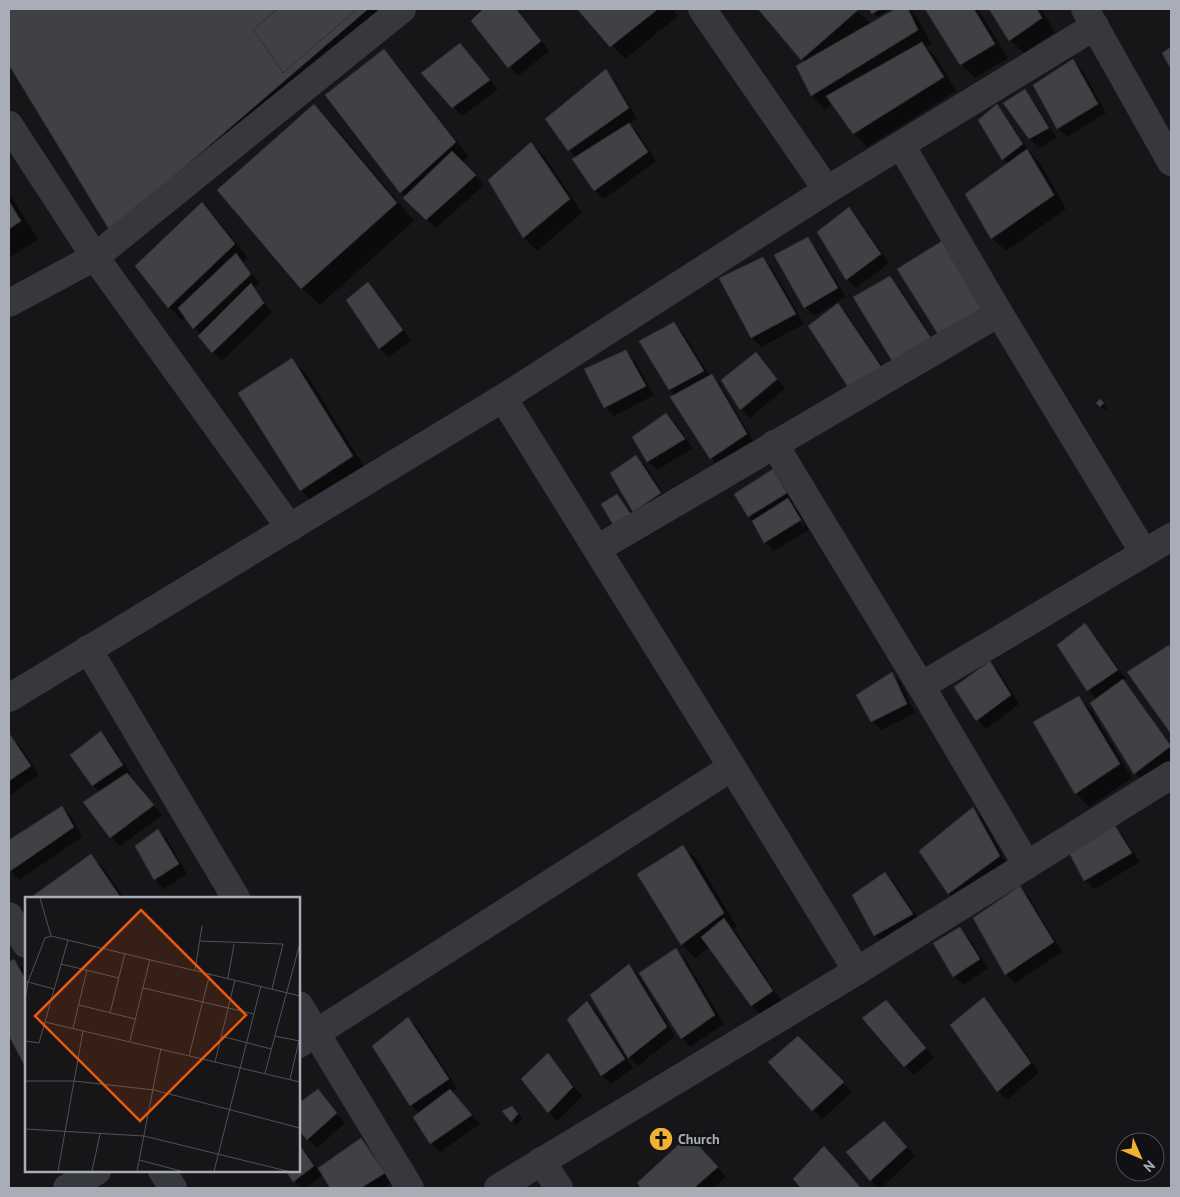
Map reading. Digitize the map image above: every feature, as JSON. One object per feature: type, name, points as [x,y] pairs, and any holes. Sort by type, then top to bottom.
[{"type":"street","points":[[9,304],[95,257],[402,9]]},
{"type":"street","points":[[702,9],[827,190]]},
{"type":"street","points":[[9,698],[502,398],[827,190],[901,145],[1090,17],[1171,162]]},
{"type":"street","points":[[9,125],[95,257],[290,528]]},
{"type":"street","points":[[901,145],[999,313],[1144,553]]},
{"type":"street","points":[[597,549],[999,313]]},
{"type":"street","points":[[502,398],[857,971]]},
{"type":"street","points":[[774,444],[1027,865]]},
{"type":"street","points":[[921,686],[1171,537]]},
{"type":"street","points":[[88,649],[235,897]]},
{"type":"street","points":[[307,1039],[732,767]]},
{"type":"street","points":[[498,1188],[857,971],[1171,775]]},
{"type":"street","points":[[300,1009],[307,1039],[410,1188]]},
{"type":"street","points":[[540,1161],[560,1188]]},
{"type":"street","points":[[67,1188],[95,1172]]},
{"type":"street","points":[[163,1172],[173,1188]]},
{"type":"building","points":[[9,9],[368,9],[110,231],[9,65]]},
{"type":"building","points":[[278,9],[357,9],[283,73],[253,29]]},
{"type":"building","points":[[483,9],[516,9],[541,41],[508,68],[471,21]]},
{"type":"building","points":[[577,9],[658,9],[610,47]]},
{"type":"building","points":[[758,9],[857,9],[858,10],[801,60]]},
{"type":"building","points":[[869,9],[880,9],[872,14]]},
{"type":"building","points":[[895,9],[908,9],[918,30],[811,96],[796,66]]},
{"type":"building","points":[[925,9],[974,9],[995,44],[960,65]]},
{"type":"building","points":[[989,9],[1037,9],[1042,18],[1009,41]]},
{"type":"building","points":[[922,42],[944,77],[853,134],[826,96]]},
{"type":"building","points":[[460,43],[490,80],[452,108],[421,73]]},
{"type":"building","points":[[1171,47],[1171,69],[1162,53]]},
{"type":"building","points":[[384,49],[456,142],[400,193],[325,95]]},
{"type":"building","points":[[1073,59],[1098,104],[1057,129],[1033,85]]},
{"type":"building","points":[[606,69],[629,108],[568,151],[545,119]]},
{"type":"building","points":[[1025,89],[1049,128],[1029,139],[1003,103]]},
{"type":"building","points":[[314,104],[397,203],[301,289],[217,190]]},
{"type":"building","points":[[997,104],[1023,144],[1002,160],[978,120]]},
{"type":"building","points":[[629,123],[648,152],[594,191],[572,159]]},
{"type":"building","points":[[531,142],[570,199],[523,238],[488,180]]},
{"type":"building","points":[[1027,149],[1054,195],[991,239],[965,194]]},
{"type":"building","points":[[452,151],[476,175],[426,220],[403,198]]},
{"type":"building","points":[[9,201],[21,221],[9,229]]},
{"type":"building","points":[[202,202],[235,244],[168,308],[135,266]]},
{"type":"building","points":[[849,207],[881,254],[846,280],[817,232]]},
{"type":"building","points":[[808,237],[838,288],[804,308],[774,255]]},
{"type":"building","points":[[942,241],[987,313],[941,339],[897,269]]},
{"type":"building","points":[[236,253],[251,274],[193,329],[178,308]]},
{"type":"building","points":[[763,257],[796,314],[751,338],[719,278]]},
{"type":"building","points":[[890,276],[931,338],[894,364],[853,297]]},
{"type":"building","points":[[368,282],[403,330],[379,349],[346,300]]},
{"type":"building","points":[[251,283],[264,303],[212,353],[198,336]]},
{"type":"building","points":[[838,303],[884,371],[852,393],[808,326]]},
{"type":"building","points":[[674,322],[704,371],[669,390],[639,341]]},
{"type":"building","points":[[626,350],[646,386],[604,408],[584,369]]},
{"type":"building","points":[[756,352],[777,379],[740,410],[721,380]]},
{"type":"building","points":[[292,358],[353,456],[300,491],[238,393]]},
{"type":"building","points":[[712,374],[747,434],[710,459],[670,397]]},
{"type":"building","points":[[1100,399],[1104,403],[1100,407],[1096,403]]},
{"type":"building","points":[[666,413],[685,439],[647,462],[632,437]]},
{"type":"building","points":[[636,455],[661,493],[633,512],[610,473]]},
{"type":"building","points":[[773,469],[787,493],[748,517],[734,494]]},
{"type":"building","points":[[617,494],[634,519],[616,530],[601,504]]},
{"type":"building","points":[[788,498],[801,520],[764,543],[752,521]]},
{"type":"building","points":[[1085,623],[1118,670],[1087,691],[1057,645]]},
{"type":"building","points":[[1169,645],[1171,649],[1171,734],[1127,672]]},
{"type":"building","points":[[990,661],[1011,695],[976,721],[954,687]]},
{"type":"building","points":[[892,672],[907,704],[871,722],[856,695]]},
{"type":"building","points":[[1123,679],[1171,746],[1134,774],[1090,703]]},
{"type":"building","points":[[1079,696],[1120,764],[1075,794],[1033,722]]},
{"type":"building","points":[[101,731],[123,765],[92,786],[70,755]]},
{"type":"building","points":[[9,733],[31,766],[9,781]]},
{"type":"building","points":[[127,773],[154,805],[110,838],[83,802]]},
{"type":"building","points":[[62,806],[74,827],[9,872],[9,840]]},
{"type":"building","points":[[973,807],[1000,856],[948,894],[919,851]]},
{"type":"building","points":[[1115,826],[1132,853],[1084,881],[1067,849]]},
{"type":"building","points":[[158,829],[179,864],[154,880],[135,846]]},
{"type":"building","points":[[683,845],[724,913],[681,945],[637,874]]},
{"type":"building","points":[[91,854],[120,897],[31,897]]},
{"type":"building","points":[[885,872],[913,914],[874,936],[852,895]]},
{"type":"building","points":[[1020,886],[1054,942],[1005,975],[973,918]]},
{"type":"building","points":[[724,918],[773,991],[751,1006],[701,937]]},
{"type":"building","points":[[960,927],[980,959],[953,977],[933,943]]},
{"type":"building","points":[[676,948],[715,1015],[681,1039],[639,973]]},
{"type":"building","points":[[14,959],[25,978],[25,1066],[9,1036],[9,962]]},
{"type":"building","points":[[629,964],[667,1027],[628,1058],[590,995]]},
{"type":"building","points":[[984,997],[1031,1063],[997,1092],[950,1025]]},
{"type":"building","points":[[886,1000],[926,1048],[904,1067],[862,1018]]},
{"type":"building","points":[[587,1001],[625,1059],[601,1076],[567,1019]]},
{"type":"building","points":[[408,1017],[449,1079],[410,1106],[372,1046]]},
{"type":"building","points":[[798,1036],[844,1082],[812,1111],[768,1062]]},
{"type":"building","points":[[548,1053],[573,1087],[548,1113],[521,1079]]},
{"type":"building","points":[[318,1089],[337,1113],[307,1140],[300,1131],[300,1102]]},
{"type":"building","points":[[450,1089],[472,1115],[430,1144],[413,1117]]},
{"type":"building","points":[[512,1106],[518,1114],[511,1122],[502,1111]]},
{"type":"building","points":[[884,1121],[907,1147],[870,1181],[846,1152]]},
{"type":"building","points":[[689,1135],[718,1167],[694,1188],[641,1188],[637,1183]]},
{"type":"building","points":[[361,1138],[385,1173],[361,1188],[330,1188],[318,1168]]},
{"type":"building","points":[[300,1145],[314,1166],[293,1182],[287,1172],[300,1172]]},
{"type":"building","points":[[824,1146],[861,1188],[801,1188],[793,1179]]},
{"type":"place","name":"Church","points":[[661,1139]]}]
